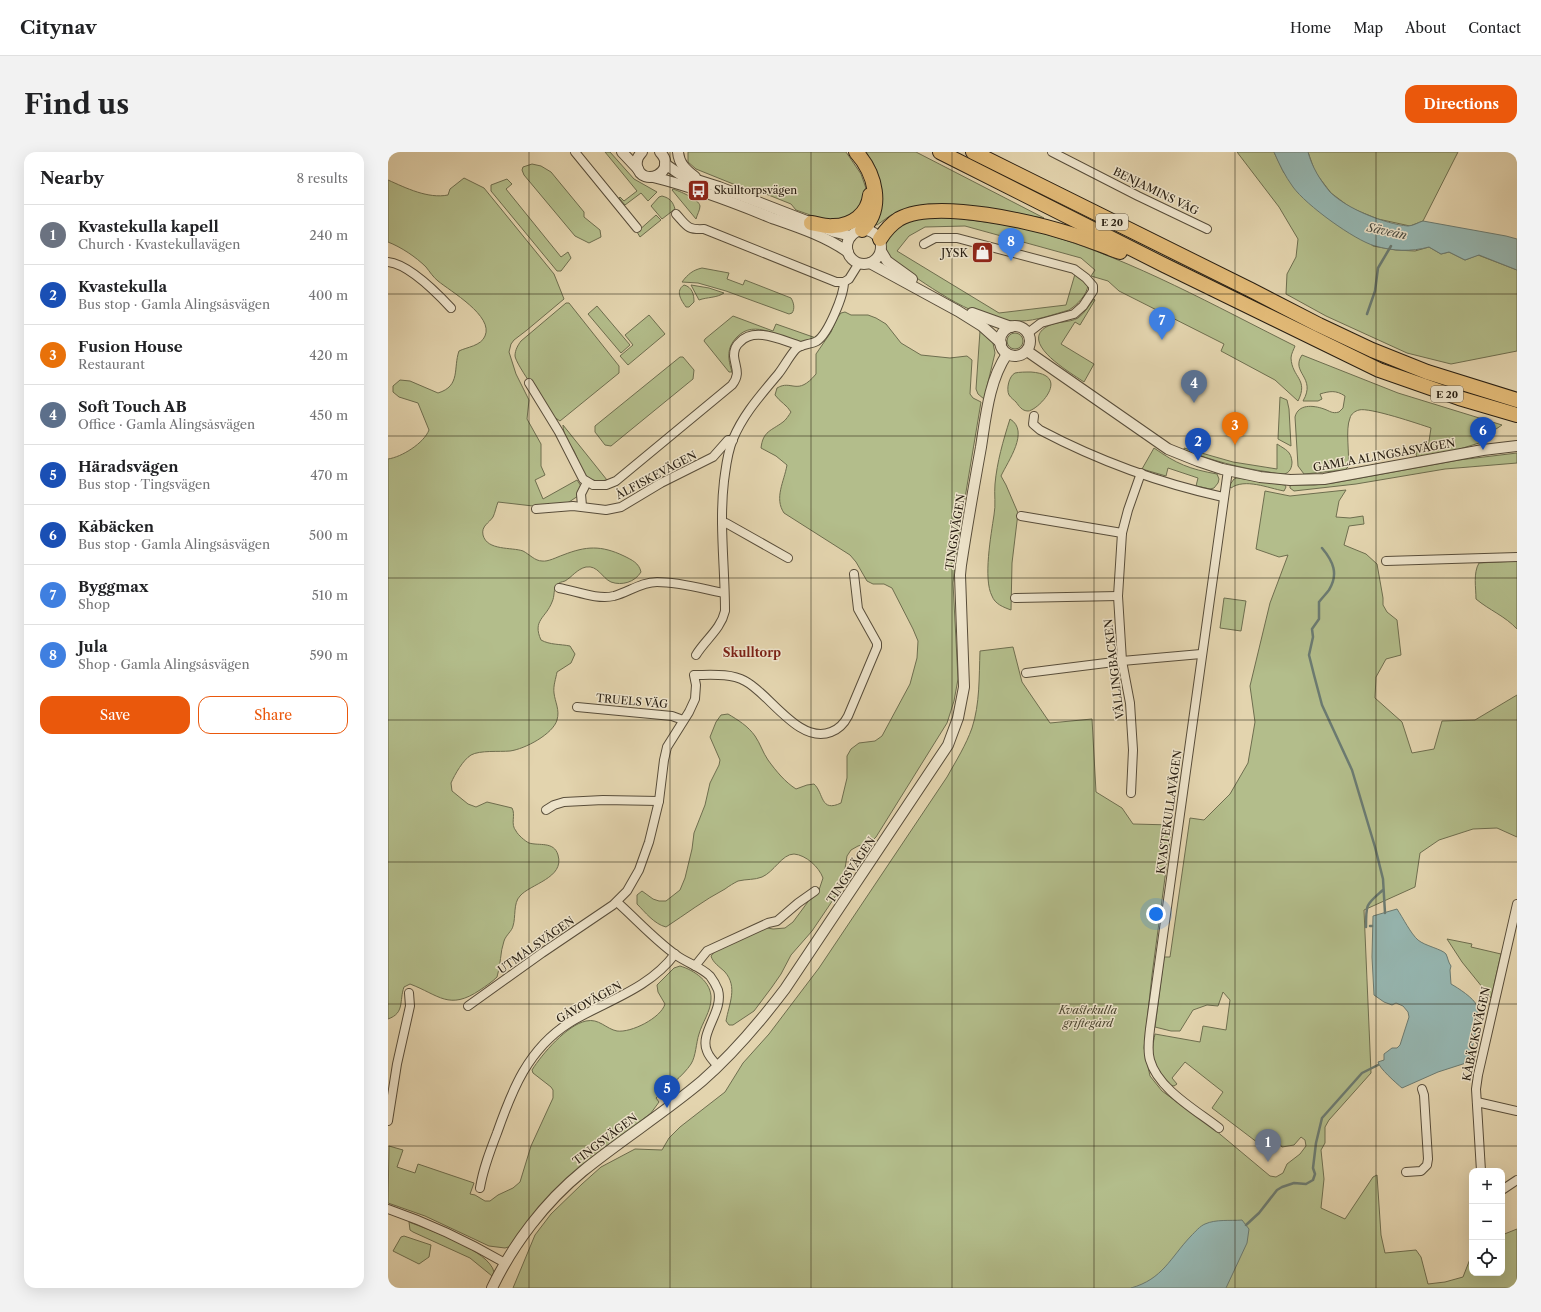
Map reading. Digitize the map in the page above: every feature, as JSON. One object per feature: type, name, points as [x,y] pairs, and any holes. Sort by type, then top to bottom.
[{"type":"highway","points":[[856,152],[868,171],[873,185],[876,207],[869,223],[857,233]]},
{"type":"highway","name":"E 20","points":[[940,152],[1164,265],[1379,370],[1458,398],[1517,414]]},
{"type":"highway","name":"E 20","points":[[973,152],[1372,350],[1427,372],[1517,400]]},
{"type":"highway","points":[[811,223],[832,227],[854,222],[863,213],[869,202],[870,191],[873,185]]},
{"type":"highway","points":[[881,245],[891,225],[900,219],[913,214],[945,211],[965,212],[1002,217],[1037,225],[1077,236],[1164,265]]},
{"type":"highway","points":[[1319,325],[1394,353],[1443,368]]},
{"type":"street","points":[[575,152],[637,228]]},
{"type":"street","points":[[622,152],[645,176],[698,190],[751,209],[834,242],[848,252]]},
{"type":"street","points":[[638,169],[637,160],[642,152]]},
{"type":"street","points":[[660,152],[664,157],[665,163],[681,174],[835,232],[857,233],[872,231],[881,245],[887,261],[923,286],[981,318],[1011,327],[1020,327],[1028,333],[1030,342],[1027,351],[1017,356],[1007,354],[1002,348],[1001,344],[982,326],[958,311],[870,263],[859,263],[852,259],[848,252],[847,243],[857,233]]},
{"type":"street","points":[[653,177],[662,172],[671,152]]},
{"type":"street","points":[[678,152],[679,161],[686,170],[695,177],[710,184]]},
{"type":"street","name":"BENJAMINS VÄG","points":[[1052,152],[1207,229]]},
{"type":"street","points":[[676,214],[688,227],[693,230],[704,229],[836,282],[844,282],[849,279],[859,263]]},
{"type":"street","points":[[924,244],[935,238],[957,238],[1074,269],[1080,272],[1091,282],[1093,291],[1077,312],[1041,323],[1028,333]]},
{"type":"street","points":[[870,263],[877,259],[881,245]]},
{"type":"street","points":[[388,262],[404,266],[439,296],[450,308]]},
{"type":"street","points":[[696,655],[718,628],[724,618],[722,523],[723,490],[727,461],[732,440],[744,417],[783,368],[794,351],[801,346],[816,342],[824,335],[836,309],[844,287],[844,282]]},
{"type":"street","points":[[1001,344],[1003,334],[1011,327]]},
{"type":"street","points":[[529,383],[559,432],[580,474],[587,482],[600,485],[616,481],[730,387],[738,375],[734,350],[738,343],[744,338],[751,335],[763,335],[801,346]]},
{"type":"street","name":"GAMLA ALINGSÅSVÄGEN","points":[[1027,351],[1168,449],[1198,462],[1260,477],[1309,480],[1371,471],[1483,450],[1517,446]]},
{"type":"street","name":"TINGSVÄGEN","points":[[492,1288],[505,1263],[529,1228],[564,1188],[602,1156],[688,1092],[718,1066],[756,1025],[785,989],[934,767],[953,735],[961,706],[965,673],[960,591],[961,565],[993,382],[999,367],[1007,354]]},
{"type":"street","points":[[1034,416],[1033,424],[1040,430],[1093,455],[1141,474],[1186,488],[1223,497]]},
{"type":"street","name":"ÅLFISKEVÄGEN","points":[[536,509],[582,506],[606,510],[621,507],[668,479],[714,457],[728,440],[732,440]]},
{"type":"street","name":"KVASTEKULLAVÄGEN","points":[[1219,1128],[1174,1093],[1162,1081],[1153,1067],[1148,1050],[1201,654],[1228,470]]},
{"type":"street","name":"VÄLLINGBACKEN","points":[[1131,792],[1133,756],[1130,703],[1122,661],[1118,596],[1122,534],[1128,510],[1141,474]]},
{"type":"street","points":[[582,506],[582,494],[587,482]]},
{"type":"street","points":[[1021,516],[1122,534]]},
{"type":"street","points":[[722,523],[726,523],[788,558]]},
{"type":"street","points":[[1386,561],[1517,557]]},
{"type":"street","name":"UTMÅLSVÄGEN","points":[[468,1006],[617,902],[627,891],[639,870],[649,842],[659,801],[667,747],[695,699],[696,685],[694,675],[728,676],[743,680],[756,688],[787,718],[804,728],[820,734],[827,734],[837,729],[844,722],[848,716],[877,643],[858,609],[854,574]]},
{"type":"street","points":[[559,588],[607,597],[644,584],[657,582],[724,593]]},
{"type":"street","points":[[1015,598],[1118,596]]},
{"type":"street","points":[[1026,672],[1201,654]]},
{"type":"street","name":"TRUELS VÄG","points":[[577,707],[672,716],[683,720]]},
{"type":"street","points":[[546,810],[554,805],[564,802],[603,800],[659,801]]},
{"type":"street","points":[[695,966],[707,951],[768,923],[777,921],[815,891]]},
{"type":"street","points":[[617,902],[675,954],[710,976],[718,989],[719,996],[716,1012],[706,1040],[706,1046],[709,1055],[718,1066]]},
{"type":"street","name":"KÅBÄCKSVÄGEN","points":[[1481,1168],[1476,1089],[1478,1075],[1515,927],[1517,904]]},
{"type":"street","name":"GÅVOVÄGEN","points":[[480,1188],[482,1173],[509,1098],[528,1063],[551,1037],[568,1023],[646,982],[665,966],[675,954]]},
{"type":"street","points":[[388,1121],[397,1064],[410,1006],[409,993]]},
{"type":"street","points":[[1406,1172],[1421,1171],[1427,1164],[1428,1159],[1424,1095],[1422,1089]]},
{"type":"street","points":[[1477,1102],[1517,1110]]},
{"type":"street","points":[[1505,1188],[1517,1180]]},
{"type":"street","points":[[388,1209],[422,1221],[505,1263]]},
{"type":"green space","points":[[605,152],[610,152],[634,179],[657,192],[648,201],[641,193],[625,205],[619,198],[620,197],[624,201],[637,191]]},
{"type":"green space","points":[[688,152],[846,152],[861,174],[868,194],[857,217],[833,223],[796,210],[791,204],[766,194],[753,192],[696,169],[688,162]]},
{"type":"green space","points":[[862,152],[916,152],[1044,218],[950,205],[929,204],[910,208],[891,215],[877,225],[875,224]]},
{"type":"green space","points":[[1237,152],[1274,152],[1284,173],[1373,246],[1396,250],[1415,251],[1429,247],[1441,254],[1449,252],[1465,260],[1478,255],[1517,270],[1517,351],[1451,364],[1407,353],[1326,316],[1286,294],[1287,274],[1296,257],[1298,239],[1279,207]]},
{"type":"green space","points":[[1308,152],[1458,152],[1423,221],[1410,226],[1378,219],[1351,208],[1331,193],[1315,172]]},
{"type":"green space","points":[[532,164],[541,166],[551,172],[584,212],[584,217],[600,230],[601,237],[589,243],[575,236],[524,175],[522,170],[523,167]]},
{"type":"green space","points":[[464,178],[484,188],[554,274],[564,299],[514,340],[511,344],[509,352],[516,374],[529,400],[527,419],[541,444],[541,466],[545,475],[535,480],[543,499],[577,480],[581,486],[578,496],[566,504],[533,506],[498,502],[493,517],[483,529],[485,540],[489,544],[500,548],[523,551],[539,561],[550,560],[586,548],[601,548],[616,552],[632,560],[639,566],[641,572],[632,581],[619,584],[611,582],[594,568],[586,567],[580,569],[565,581],[558,584],[555,588],[553,600],[539,623],[538,628],[541,640],[551,644],[570,646],[575,654],[571,663],[557,672],[554,690],[558,709],[557,720],[550,730],[538,740],[516,750],[475,753],[471,755],[462,764],[451,783],[452,791],[468,804],[476,807],[487,802],[512,808],[513,825],[517,833],[529,843],[550,846],[558,855],[559,863],[552,875],[525,892],[516,902],[514,922],[503,945],[497,977],[469,996],[452,1000],[444,999],[410,984],[404,987],[399,1010],[388,1019],[388,459],[394,458],[412,449],[422,440],[429,430],[418,403],[399,397],[393,392],[393,386],[400,380],[410,381],[438,393],[445,390],[450,386],[455,376],[459,351],[474,346],[480,342],[485,336],[486,328],[483,320],[477,312],[436,279],[426,267],[403,249],[388,242],[388,180],[417,192],[440,196],[448,195],[450,189]]},
{"type":"green space","points":[[507,179],[512,184],[506,189],[561,257],[568,252],[571,258],[561,271],[557,271],[491,191],[491,185]]},
{"type":"green space","points":[[673,189],[699,203],[700,208],[696,219],[672,190]]},
{"type":"green space","points":[[662,196],[671,201],[675,209],[662,219],[651,206],[659,197]]},
{"type":"green space","points":[[656,215],[661,220],[640,237],[637,232]]},
{"type":"green space","points":[[939,216],[1022,228],[1036,231],[1081,246],[1144,271],[1174,285],[1295,346],[1291,358],[1292,365],[1302,388],[1298,401],[1275,380],[1221,351],[1224,344],[1119,291],[1108,281],[1091,276],[1095,270],[1081,258],[965,226],[925,227],[909,236],[897,251],[999,313],[1066,305],[1075,274],[1088,285],[1086,292],[1081,299],[1069,310],[1032,320],[1004,320],[971,310],[940,293],[897,265],[891,259],[886,250],[886,238],[902,223],[920,218]]},
{"type":"green space","points":[[702,268],[729,273],[727,279],[743,285],[745,280],[791,298],[794,310],[789,314],[726,291],[698,283],[682,282],[691,273]]},
{"type":"green space","points":[[684,285],[691,289],[694,296],[694,302],[689,307],[686,307],[679,293],[681,287]]},
{"type":"green space","points":[[691,285],[709,288],[724,293],[718,296],[699,300]]},
{"type":"green space","points":[[1094,299],[1095,300],[1080,325],[1075,322],[1061,344],[1094,364],[1084,382],[1050,357],[1042,348],[1039,340],[1040,333],[1048,326],[1078,318]]},
{"type":"green space","points":[[566,303],[569,303],[619,366],[619,373],[560,421],[554,417],[539,396],[515,356],[521,341]]},
{"type":"green space","points":[[597,306],[630,345],[621,353],[588,314]]},
{"type":"green space","points":[[845,312],[851,315],[868,315],[876,318],[886,324],[901,343],[921,355],[950,358],[967,356],[972,360],[970,394],[973,398],[981,402],[957,546],[953,583],[958,679],[954,701],[947,723],[876,837],[870,843],[858,846],[851,850],[847,856],[843,881],[839,891],[812,931],[791,955],[781,974],[754,1011],[733,1025],[729,1025],[726,1021],[732,996],[731,984],[725,972],[715,963],[711,956],[716,950],[762,927],[773,929],[785,928],[793,922],[810,899],[818,893],[823,878],[812,862],[794,854],[782,860],[766,875],[756,879],[738,881],[702,902],[666,927],[654,921],[637,904],[637,895],[642,891],[653,899],[666,901],[680,890],[685,878],[694,833],[705,805],[710,783],[719,765],[720,760],[710,737],[716,722],[721,715],[728,714],[739,721],[752,732],[768,760],[788,783],[796,789],[814,784],[826,804],[829,806],[841,803],[847,778],[847,756],[851,749],[859,743],[875,741],[882,736],[910,684],[917,658],[918,641],[892,588],[884,584],[873,584],[867,581],[850,555],[784,513],[781,507],[780,496],[787,465],[776,456],[761,448],[762,442],[766,435],[784,421],[791,412],[788,407],[775,395],[777,388],[787,385],[804,385],[816,374],[816,354],[831,332],[837,318],[841,313]]},
{"type":"green space","points":[[649,315],[665,334],[628,365],[620,356],[633,345],[625,335]]},
{"type":"green space","points":[[733,316],[773,331],[776,324],[816,338],[803,342],[760,329],[752,329],[744,332],[733,341],[731,345],[729,358],[732,372],[729,372],[704,341]]},
{"type":"green space","points":[[980,331],[993,343],[995,353],[984,399],[978,394],[976,389]]},
{"type":"green space","points":[[1012,333],[1018,333],[1023,338],[1021,347],[1018,349],[1012,349],[1007,344],[1007,338]]},
{"type":"green space","points":[[1302,355],[1398,393],[1502,425],[1490,431],[1479,443],[1450,452],[1418,457],[1416,455],[1417,451],[1428,448],[1431,428],[1383,413],[1359,410],[1352,414],[1349,423],[1348,467],[1345,470],[1304,474],[1298,466],[1295,417],[1297,413],[1303,408],[1311,406],[1337,413],[1343,408],[1345,396],[1336,392],[1330,392],[1320,394],[1322,399],[1318,401],[1303,401],[1307,386],[1299,366],[1299,361]]},
{"type":"green space","points":[[680,357],[683,357],[694,370],[693,379],[611,446],[605,445],[595,432],[595,426]]},
{"type":"green space","points":[[1031,372],[1043,375],[1050,379],[1051,386],[1049,393],[1044,399],[1028,411],[1021,408],[1010,396],[1008,386],[1011,377],[1015,373]]},
{"type":"green space","points":[[1280,397],[1287,400],[1289,409],[1291,446],[1278,439]]},
{"type":"green space","points":[[1010,419],[1016,424],[1018,438],[1012,455],[1001,476],[1018,513],[1012,563],[1011,610],[1000,605],[993,599],[989,588],[988,579],[990,545],[995,511],[996,476]]},
{"type":"green space","points":[[563,425],[607,480],[592,480],[584,473],[565,436]]},
{"type":"green space","points":[[1277,444],[1288,451],[1291,458],[1292,464],[1290,470],[1284,474],[1236,466],[1184,450],[1184,448],[1233,462],[1277,469]]},
{"type":"green space","points":[[1154,448],[1184,465],[1217,474],[1219,479],[1218,483],[1214,488],[1210,489],[1196,486],[1198,478],[1168,468],[1166,476],[1142,469]]},
{"type":"green space","points":[[1517,453],[1517,463],[1445,469],[1356,484],[1294,491],[1290,488],[1292,485],[1333,483],[1459,460]]},
{"type":"green space","points":[[1237,478],[1285,485],[1286,487],[1284,491],[1250,484],[1237,485],[1231,488],[1229,486],[1234,479]]},
{"type":"green space","name":"Kvastekulla griftegård","points":[[1346,490],[1339,501],[1336,517],[1350,518],[1363,516],[1364,524],[1349,526],[1344,545],[1366,554],[1377,564],[1383,605],[1387,612],[1397,620],[1401,655],[1386,659],[1376,677],[1375,698],[1402,722],[1412,753],[1434,749],[1442,721],[1475,720],[1517,695],[1517,837],[1497,828],[1473,829],[1439,840],[1420,853],[1415,887],[1364,910],[1371,1073],[1329,1120],[1325,1127],[1325,1143],[1321,1150],[1324,1179],[1321,1208],[1345,1219],[1373,1177],[1377,1175],[1381,1235],[1385,1253],[1416,1250],[1421,1257],[1428,1284],[1445,1282],[1463,1277],[1469,1262],[1469,1276],[1505,1276],[1505,1234],[1517,1229],[1517,1288],[513,1288],[535,1235],[551,1214],[601,1167],[635,1149],[662,1150],[669,1138],[680,1127],[725,1092],[743,1063],[769,1034],[819,968],[947,777],[964,747],[975,719],[979,690],[980,651],[1013,647],[1022,682],[1050,723],[1092,719],[1096,792],[1122,808],[1133,824],[1172,825],[1144,1048],[1150,1076],[1162,1091],[1215,1130],[1270,1176],[1276,1177],[1283,1173],[1287,1164],[1300,1154],[1306,1146],[1305,1140],[1301,1137],[1294,1145],[1282,1147],[1277,1141],[1268,1146],[1266,1149],[1212,1108],[1223,1092],[1185,1062],[1172,1078],[1177,1084],[1174,1086],[1169,1084],[1154,1061],[1153,1046],[1155,1034],[1200,1042],[1203,1026],[1226,1030],[1230,1000],[1223,992],[1218,1006],[1207,1005],[1193,1010],[1180,1031],[1171,1031],[1155,1027],[1164,957],[1170,957],[1190,818],[1204,820],[1230,794],[1248,763],[1255,722],[1250,686],[1270,603],[1288,555],[1279,557],[1256,549],[1265,491],[1290,496]]},
{"type":"green space","points":[[1517,561],[1517,629],[1507,620],[1476,599],[1475,581],[1479,563]]},
{"type":"green space","points":[[1224,598],[1246,601],[1241,631],[1220,628]]},
{"type":"green space","points":[[1447,939],[1472,944],[1471,947],[1501,954],[1491,998],[1462,962]]},
{"type":"green space","points":[[680,966],[691,970],[701,978],[709,987],[711,993],[710,1008],[700,1030],[691,1064],[656,1098],[659,1102],[651,1113],[580,1168],[512,1246],[505,1248],[489,1246],[425,1216],[388,1203],[389,1146],[403,1150],[397,1167],[415,1173],[418,1164],[474,1183],[470,1194],[475,1195],[485,1201],[490,1201],[498,1195],[513,1188],[520,1182],[531,1146],[553,1098],[553,1090],[551,1087],[533,1073],[532,1070],[536,1063],[563,1034],[571,1028],[586,1021],[591,1020],[599,1022],[617,1031],[630,1030],[645,1024],[658,1014],[665,1004],[658,992],[657,985],[674,968]]},
{"type":"green space","points":[[409,1222],[457,1242],[481,1256],[490,1264],[494,1272],[492,1276],[470,1258],[413,1232],[410,1230]]},
{"type":"green space","points":[[404,1236],[431,1245],[429,1257],[419,1264],[393,1251],[401,1237]]},
{"type":"water","name":"Säveån","points":[[1274,152],[1308,152],[1317,173],[1330,192],[1356,210],[1378,219],[1408,226],[1423,221],[1517,239],[1517,270],[1479,255],[1465,260],[1449,252],[1441,254],[1429,247],[1416,250],[1388,249],[1375,246],[1355,237],[1319,212],[1299,194],[1287,179]]},
{"type":"water","points":[[1397,909],[1418,940],[1446,954],[1451,966],[1451,984],[1473,1000],[1478,1011],[1477,1025],[1469,1062],[1438,1072],[1402,1088],[1384,1072],[1378,1062],[1384,1060],[1384,1054],[1392,1048],[1397,1048],[1400,1045],[1409,1017],[1408,1012],[1403,1006],[1396,1003],[1392,1005],[1384,1002],[1374,995],[1372,957],[1373,916]]},
{"type":"water","points":[[1242,1220],[1249,1229],[1247,1243],[1226,1288],[1131,1288],[1142,1284],[1159,1273],[1191,1236],[1203,1225],[1209,1222]]},
{"type":"waterway","points":[[1367,314],[1375,291],[1378,268],[1391,246]]},
{"type":"waterway","points":[[1322,548],[1332,563],[1334,579],[1329,590],[1319,602],[1319,619],[1312,629],[1313,637],[1309,655],[1322,705],[1352,770],[1375,847],[1383,879],[1385,913]]},
{"type":"waterway","points":[[1366,927],[1366,913],[1368,905],[1383,890]]},
{"type":"waterway","points":[[1246,1225],[1259,1213],[1277,1190],[1294,1183],[1306,1184],[1313,1180],[1315,1174],[1313,1168],[1316,1143],[1322,1118],[1362,1073],[1378,1065]]},
{"type":"place","name":"Skulltorpsvägen","points":[[698,190]]},
{"type":"place","name":"JYSK","points":[[983,253]]},
{"type":"place","name":"Jula","points":[[1011,261]]},
{"type":"place","name":"Byggmax","points":[[1162,340]]},
{"type":"place","name":"Soft Touch AB","points":[[1194,403]]},
{"type":"place","name":"Fusion House","points":[[1235,445]]},
{"type":"place","name":"Kåbäcken","points":[[1483,450]]},
{"type":"place","name":"Kvastekulla","points":[[1198,461]]},
{"type":"place","name":"Häradsvägen","points":[[667,1108]]},
{"type":"place","name":"Kvastekulla kapell","points":[[1268,1162]]},
{"type":"district","name":"Skulltorp","points":[[752,652]]}]
